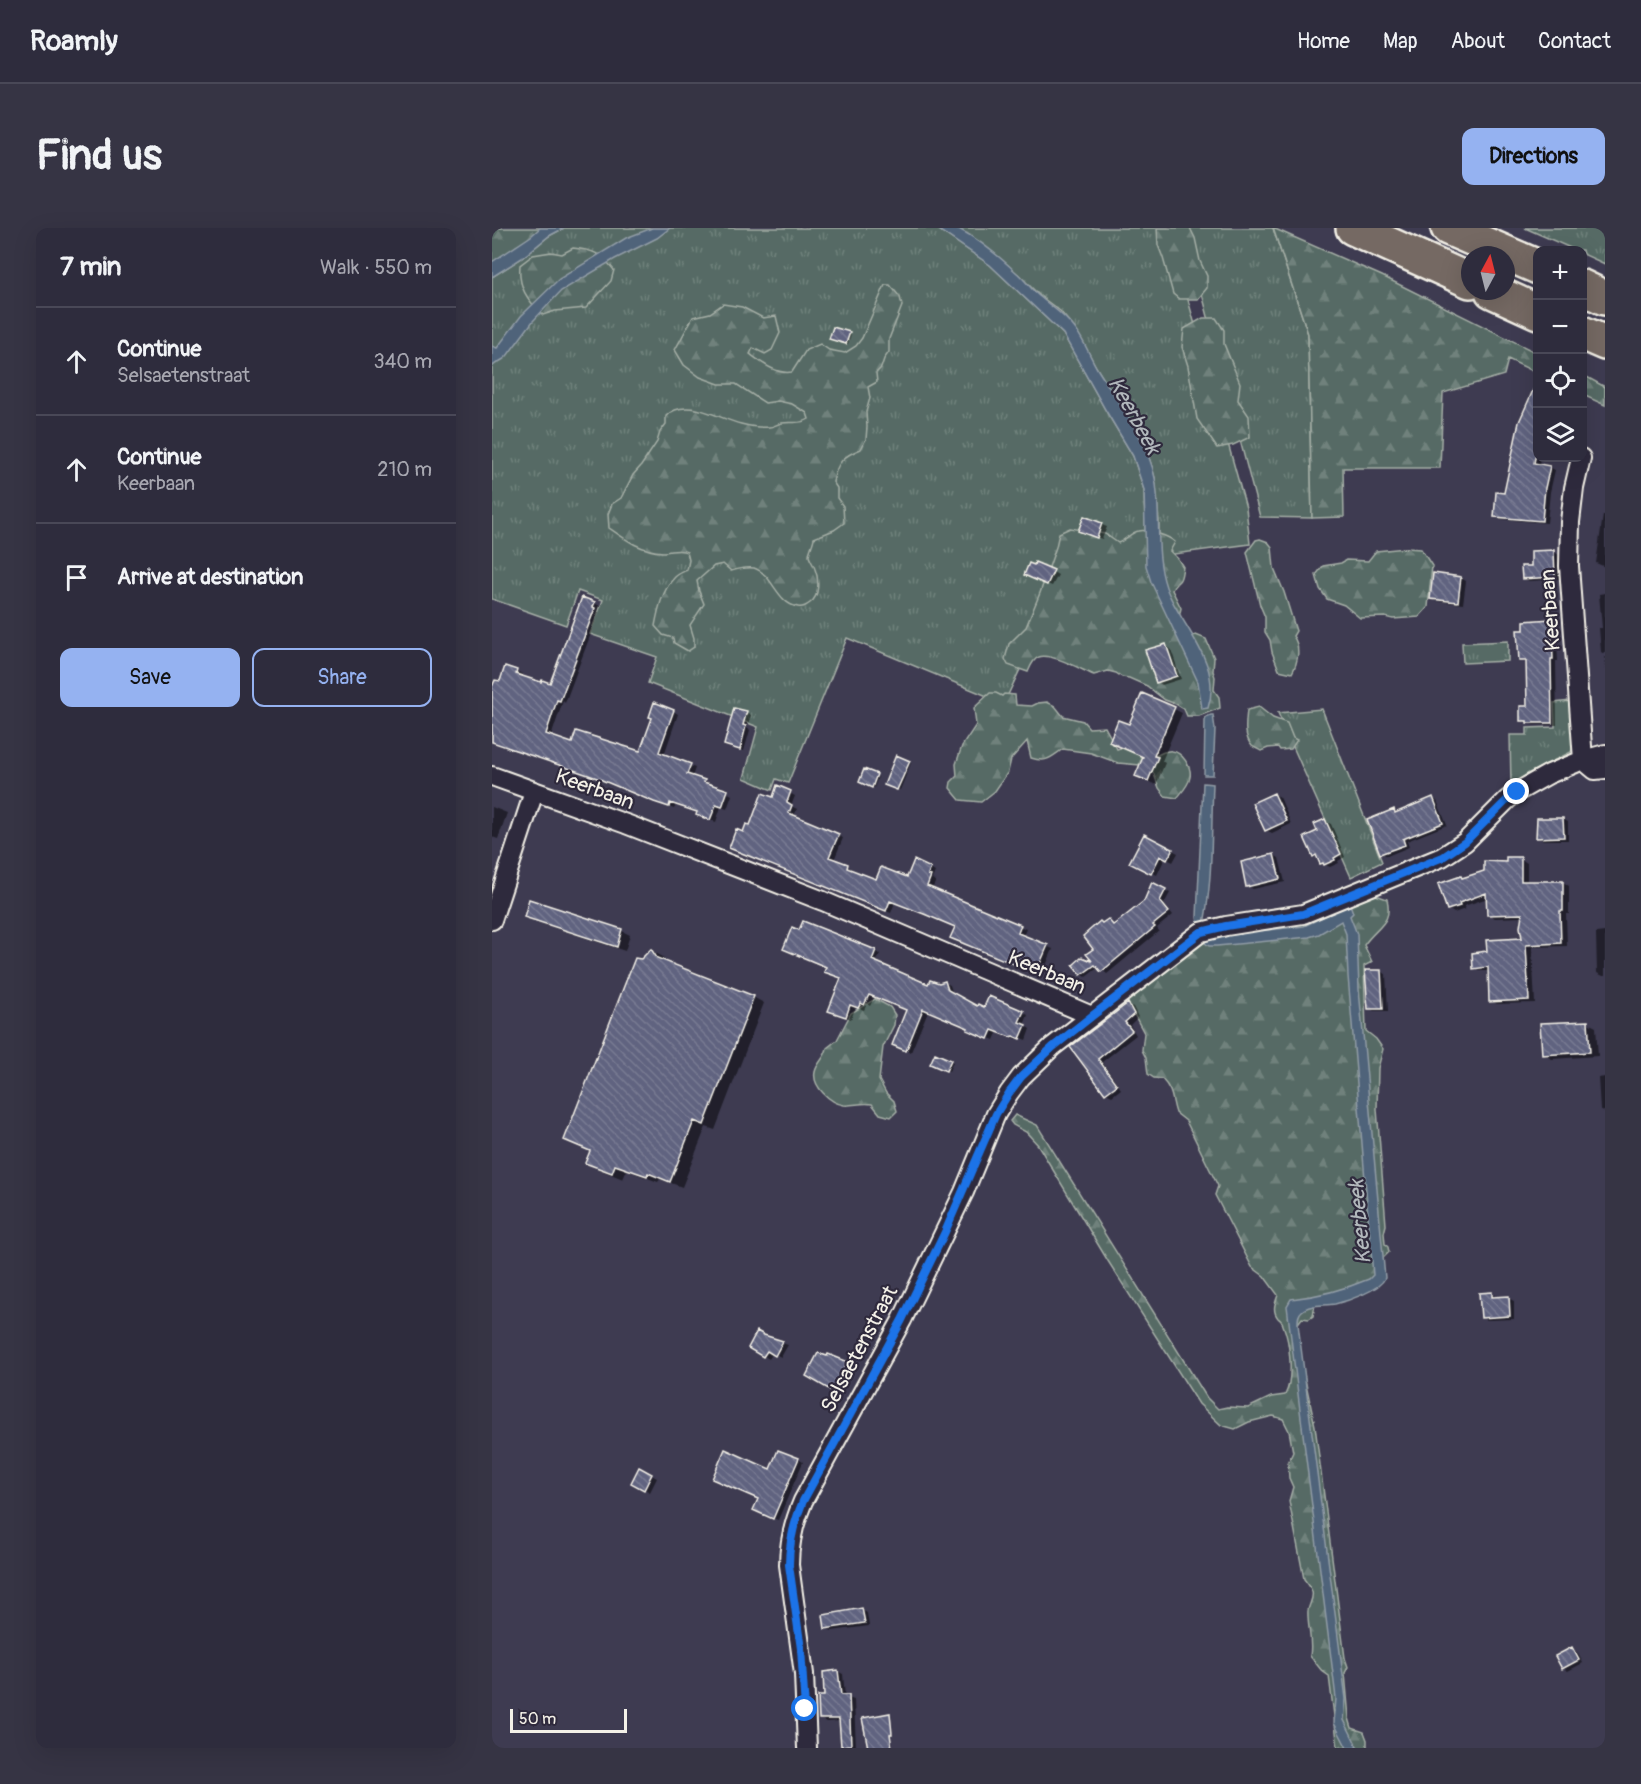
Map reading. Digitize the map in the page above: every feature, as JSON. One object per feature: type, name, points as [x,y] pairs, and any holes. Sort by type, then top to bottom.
[{"type":"highway","points":[[1353,228],[1461,277]]},
{"type":"highway","points":[[1448,228],[1533,265]]},
{"type":"highway","points":[[1587,289],[1605,298]]},
{"type":"highway","points":[[1512,300],[1533,310]]},
{"type":"highway","points":[[1587,335],[1605,343]]},
{"type":"street","name":"Keerbaan","points":[[1580,462],[1570,522],[1569,566],[1583,760]]},
{"type":"street","name":"Keerbaan","points":[[492,776],[626,824],[823,901],[1092,1016],[1201,932],[1303,914],[1443,857],[1465,842],[1517,792],[1549,774],[1605,754]]},
{"type":"street","points":[[1583,760],[1595,770],[1605,769]]},
{"type":"street","points":[[492,920],[534,792]]},
{"type":"street","name":"Selsaetenstraat","points":[[807,1748],[803,1665],[789,1565],[796,1518],[803,1501],[907,1310],[945,1232],[996,1114],[1021,1077],[1053,1047],[1092,1016]]},
{"type":"green space","points":[[492,228],[559,228],[492,274]]},
{"type":"green space","points":[[564,228],[936,228],[990,265],[1063,334],[1133,456],[1144,490],[1146,561],[1036,636],[1004,703],[847,638],[788,783],[776,779],[772,790],[744,778],[758,727],[648,683],[657,657],[590,634],[603,600],[578,591],[566,625],[492,599],[492,367],[494,364],[492,277],[522,258],[549,236]]},
{"type":"green space","points":[[957,228],[1168,228],[1246,508],[1250,544],[1159,556],[1155,478],[1146,447],[1096,367],[1076,330],[1060,311],[1040,296],[1018,274],[979,242]]},
{"type":"green space","points":[[1157,228],[1190,228],[1207,276],[1207,288],[1198,299],[1179,299],[1173,294],[1158,245]]},
{"type":"green space","points":[[1185,228],[1273,228],[1308,334],[1312,518],[1260,517]]},
{"type":"green space","points":[[1273,228],[1382,276],[1533,351],[1533,371],[1508,359],[1504,375],[1443,393],[1440,468],[1343,468],[1344,517],[1312,518],[1308,334]]},
{"type":"green space","points":[[1525,228],[1605,228],[1605,264],[1587,256],[1587,246],[1566,246]]},
{"type":"green space","points":[[573,248],[592,251],[605,260],[614,270],[611,281],[586,308],[555,311],[543,315],[532,304],[522,287],[520,265],[533,255],[551,252],[562,254]]},
{"type":"green space","points":[[885,285],[890,285],[900,297],[902,306],[889,339],[889,352],[876,373],[877,382],[868,387],[870,398],[866,412],[866,439],[861,449],[842,461],[833,482],[837,488],[837,498],[843,506],[844,523],[814,538],[809,556],[817,578],[816,596],[803,607],[791,605],[760,571],[745,568],[731,571],[723,564],[714,566],[697,581],[704,604],[690,625],[694,647],[688,651],[674,643],[673,638],[663,635],[655,626],[659,607],[667,588],[676,576],[687,570],[689,560],[687,552],[648,550],[622,537],[609,528],[608,514],[612,504],[621,498],[633,475],[657,442],[666,424],[666,416],[674,410],[693,408],[741,424],[758,427],[771,427],[780,423],[802,422],[809,419],[807,413],[792,404],[778,401],[765,403],[736,384],[719,384],[700,377],[684,365],[675,350],[693,317],[710,313],[723,304],[742,307],[763,318],[776,316],[780,333],[772,350],[765,354],[753,348],[750,354],[775,370],[792,372],[806,350],[820,344],[829,350],[845,353],[856,346],[862,338]]},
{"type":"green space","points":[[1203,318],[1216,318],[1224,330],[1224,344],[1240,383],[1238,400],[1249,416],[1250,437],[1233,445],[1217,448],[1197,419],[1188,366],[1182,347],[1184,329]]},
{"type":"green space","points":[[1587,377],[1605,387],[1605,405],[1587,397]]},
{"type":"green space","points":[[1070,528],[1105,534],[1118,543],[1133,533],[1143,531],[1163,535],[1175,542],[1170,551],[1183,567],[1180,580],[1172,590],[1181,608],[1179,617],[1189,637],[1196,635],[1206,639],[1214,658],[1214,690],[1219,697],[1220,708],[1199,716],[1187,716],[1184,709],[1165,700],[1147,686],[1129,678],[1108,671],[1094,675],[1051,657],[1037,658],[1028,672],[1008,665],[1005,659],[1009,644],[1026,627],[1040,593],[1059,533]]},
{"type":"green space","points":[[1256,540],[1268,542],[1272,547],[1274,568],[1296,631],[1293,636],[1296,640],[1298,654],[1292,673],[1279,670],[1270,640],[1265,632],[1265,617],[1247,552]]},
{"type":"green space","points":[[1421,549],[1432,566],[1428,607],[1419,617],[1360,618],[1344,605],[1327,599],[1320,589],[1316,575],[1323,566],[1346,560],[1368,561],[1376,551]]},
{"type":"green space","points":[[1508,641],[1508,661],[1463,663],[1462,643]]},
{"type":"green space","points":[[990,693],[1002,696],[1004,694],[1015,695],[1016,705],[1032,706],[1047,702],[1055,706],[1063,716],[1083,721],[1089,728],[1105,727],[1117,749],[1126,746],[1154,757],[1167,751],[1176,752],[1188,765],[1190,777],[1188,783],[1177,798],[1165,796],[1154,774],[1140,765],[1118,763],[1091,753],[1063,749],[1048,759],[1031,758],[1027,741],[1011,759],[1008,772],[995,791],[981,802],[960,800],[950,788],[951,782],[957,776],[956,764],[962,746],[976,725],[974,708]]},
{"type":"green space","points":[[1570,701],[1574,745],[1571,752],[1529,773],[1511,785],[1510,735],[1527,735],[1527,728],[1555,727],[1554,703]]},
{"type":"green space","points":[[1259,707],[1273,718],[1287,723],[1293,738],[1297,740],[1291,749],[1280,750],[1278,747],[1261,751],[1252,746],[1246,733],[1247,710]]},
{"type":"green space","points":[[1322,709],[1382,862],[1351,877],[1278,713]]},
{"type":"green space","points":[[1373,894],[1387,899],[1388,907],[1386,920],[1364,945],[1372,962],[1364,966],[1366,1031],[1383,1049],[1378,1068],[1377,1109],[1386,1225],[1384,1233],[1385,1244],[1389,1252],[1381,1260],[1372,1279],[1315,1304],[1313,1316],[1309,1319],[1302,1318],[1296,1326],[1315,1426],[1348,1667],[1345,1673],[1349,1718],[1352,1728],[1364,1732],[1367,1740],[1367,1748],[1338,1748],[1329,1676],[1310,1656],[1308,1611],[1312,1594],[1311,1588],[1304,1579],[1289,1501],[1293,1487],[1289,1478],[1288,1463],[1293,1452],[1289,1431],[1283,1419],[1273,1416],[1249,1422],[1235,1429],[1221,1425],[1199,1404],[1038,1145],[1026,1132],[1010,1121],[1015,1115],[1037,1125],[1207,1398],[1218,1409],[1248,1408],[1271,1397],[1285,1395],[1288,1388],[1290,1360],[1282,1322],[1275,1313],[1278,1295],[1264,1276],[1252,1267],[1215,1195],[1218,1186],[1186,1121],[1176,1113],[1169,1088],[1162,1079],[1148,1074],[1146,1058],[1142,1050],[1144,1033],[1127,1001],[1206,937],[1305,922]]},
{"type":"green space","points":[[875,999],[890,1007],[895,1015],[894,1025],[883,1047],[879,1080],[886,1093],[894,1101],[897,1111],[891,1117],[880,1114],[872,1104],[844,1105],[833,1101],[819,1088],[815,1077],[816,1069],[827,1048],[837,1040],[851,1013]]},
{"type":"water","points":[[540,228],[564,228],[549,236],[522,258],[492,277],[492,262]]},
{"type":"water","points":[[652,228],[670,228],[657,238],[615,259],[561,291],[533,321],[507,356],[492,367],[492,346],[497,348],[521,316],[559,279],[626,238]]},
{"type":"water","points":[[936,228],[959,229],[967,233],[997,255],[1039,296],[1068,320],[1139,435],[1155,478],[1162,574],[1172,602],[1205,660],[1210,675],[1211,691],[1208,708],[1202,709],[1198,682],[1151,582],[1146,566],[1144,490],[1133,456],[1063,334],[990,265]]},
{"type":"water","points":[[1213,715],[1215,729],[1213,775],[1204,775],[1205,721],[1206,717]]},
{"type":"water","points":[[1203,783],[1213,784],[1210,872],[1204,924],[1198,923],[1197,917]]},
{"type":"water","points":[[1350,904],[1353,913],[1350,916],[1357,934],[1359,989],[1385,1278],[1377,1287],[1355,1298],[1305,1309],[1299,1315],[1298,1324],[1346,1699],[1344,1720],[1358,1748],[1347,1748],[1334,1723],[1336,1698],[1287,1306],[1291,1299],[1340,1289],[1369,1279],[1373,1275],[1346,934],[1341,921],[1309,937],[1217,946],[1209,946],[1205,943],[1206,937],[1304,926]]},
{"type":"building","points":[[833,327],[850,332],[846,344],[829,339]]},
{"type":"building","points":[[1533,390],[1533,462],[1550,466],[1542,521],[1494,517],[1496,492],[1504,493],[1519,422]]},
{"type":"building","points":[[1084,516],[1102,523],[1097,538],[1078,531]]},
{"type":"building","points":[[1554,550],[1555,577],[1522,579],[1521,566],[1531,566],[1531,551]]},
{"type":"building","points":[[1035,562],[1054,570],[1047,585],[1024,575],[1029,563],[1034,565]]},
{"type":"building","points":[[1433,573],[1461,577],[1458,602],[1430,599]]},
{"type":"building","points":[[582,597],[595,602],[593,607],[595,608],[560,701],[557,700],[546,734],[572,743],[576,731],[640,751],[652,718],[649,717],[654,702],[674,710],[659,752],[691,764],[687,774],[728,790],[722,807],[716,805],[710,820],[696,815],[697,812],[670,803],[669,807],[654,802],[597,778],[492,742],[492,687],[495,680],[500,681],[505,666],[517,670],[516,674],[550,683]]},
{"type":"building","points":[[1551,619],[1552,723],[1527,723],[1527,721],[1520,721],[1520,706],[1527,706],[1526,661],[1519,661],[1517,630],[1524,630],[1524,621]]},
{"type":"building","points":[[1166,644],[1177,676],[1156,683],[1145,650]]},
{"type":"building","points":[[1142,693],[1175,707],[1154,756],[1158,757],[1148,781],[1135,776],[1143,757],[1109,742],[1118,720],[1129,724]]},
{"type":"building","points":[[734,708],[747,711],[740,750],[724,745]]},
{"type":"building","points":[[896,755],[910,761],[897,790],[884,785]]},
{"type":"building","points":[[864,769],[877,774],[872,788],[859,782]]},
{"type":"building","points":[[777,785],[791,791],[787,802],[792,805],[789,813],[839,834],[829,857],[848,864],[847,868],[876,879],[881,867],[907,877],[914,860],[931,868],[927,886],[1021,925],[1018,933],[1048,945],[1036,973],[950,938],[955,927],[924,914],[890,901],[886,911],[729,848],[736,829],[743,832],[746,824],[750,825],[762,793],[773,797]]},
{"type":"building","points":[[1274,793],[1287,821],[1265,831],[1252,803]]},
{"type":"building","points":[[1433,797],[1443,823],[1403,839],[1405,845],[1380,854],[1367,820],[1394,809],[1395,813]]},
{"type":"building","points":[[1537,818],[1563,818],[1564,837],[1536,838]]},
{"type":"building","points":[[1325,819],[1341,854],[1324,865],[1320,864],[1316,855],[1313,857],[1304,837],[1317,831],[1314,824]]},
{"type":"building","points":[[1144,834],[1173,849],[1167,860],[1160,856],[1151,874],[1129,863]]},
{"type":"building","points":[[1274,854],[1280,879],[1246,887],[1241,862]]},
{"type":"building","points":[[1506,857],[1521,857],[1521,881],[1563,881],[1563,911],[1560,911],[1561,943],[1526,945],[1529,1000],[1489,1002],[1488,967],[1473,969],[1472,953],[1487,951],[1486,940],[1522,938],[1520,927],[1522,914],[1487,915],[1486,893],[1447,910],[1438,884],[1484,871],[1484,861],[1506,862]]},
{"type":"building","points":[[1152,882],[1166,889],[1160,901],[1169,912],[1153,925],[1155,927],[1101,972],[1095,965],[1081,975],[1073,965],[1082,957],[1092,961],[1086,954],[1093,949],[1083,936],[1100,921],[1102,923],[1108,919],[1113,925],[1120,920],[1144,901]]},
{"type":"building","points":[[529,899],[622,929],[617,947],[524,917]]},
{"type":"building","points":[[803,921],[876,950],[872,960],[928,984],[930,980],[939,983],[945,981],[948,990],[977,1006],[978,1004],[984,1007],[989,996],[1024,1011],[1019,1022],[1026,1025],[1020,1039],[992,1030],[988,1039],[923,1009],[906,1051],[892,1045],[906,1010],[869,995],[864,1005],[861,1003],[858,1008],[850,1005],[846,1017],[828,1011],[841,978],[824,972],[826,967],[783,949],[792,927],[799,930]]},
{"type":"building","points":[[651,949],[657,958],[754,996],[704,1125],[694,1121],[670,1182],[648,1173],[647,1176],[615,1165],[612,1173],[585,1163],[590,1151],[564,1140],[635,958],[641,959]]},
{"type":"building","points":[[1365,970],[1381,970],[1383,1009],[1368,1009]]},
{"type":"building","points":[[1128,1003],[1134,1014],[1125,1022],[1132,1031],[1098,1059],[1117,1085],[1105,1094],[1070,1047]]},
{"type":"building","points":[[1588,1021],[1590,1052],[1542,1055],[1540,1023]]},
{"type":"building","points":[[935,1053],[951,1060],[946,1071],[930,1064]]},
{"type":"building","points":[[1492,1292],[1492,1297],[1509,1296],[1510,1316],[1481,1318],[1479,1293]]},
{"type":"building","points":[[757,1331],[783,1341],[775,1356],[767,1351],[763,1357],[748,1348]]},
{"type":"building","points":[[818,1353],[827,1356],[828,1354],[848,1362],[832,1391],[806,1376]]},
{"type":"building","points":[[725,1449],[770,1469],[778,1450],[799,1458],[773,1519],[753,1510],[758,1499],[712,1479]]},
{"type":"building","points":[[639,1467],[652,1474],[644,1490],[631,1483]]},
{"type":"building","points":[[862,1608],[865,1623],[825,1629],[823,1615]]},
{"type":"building","points":[[1572,1647],[1579,1660],[1562,1669],[1555,1656]]},
{"type":"building","points":[[838,1670],[841,1695],[849,1695],[851,1745],[841,1746],[839,1719],[819,1719],[818,1696],[824,1696],[823,1672]]},
{"type":"building","points":[[890,1713],[892,1748],[868,1748],[862,1718]]},
{"type":"route","points":[[805,1709],[804,1674],[789,1565],[791,1536],[796,1518],[803,1501],[902,1320],[964,1192],[996,1114],[1021,1077],[1053,1047],[1201,932],[1303,914],[1443,857],[1465,842],[1517,792]]},
{"type":"water label","name":"Keerbeek","points":[[1135,415]]},
{"type":"water label","name":"Keerbeek","points":[[1359,1222]]}]
